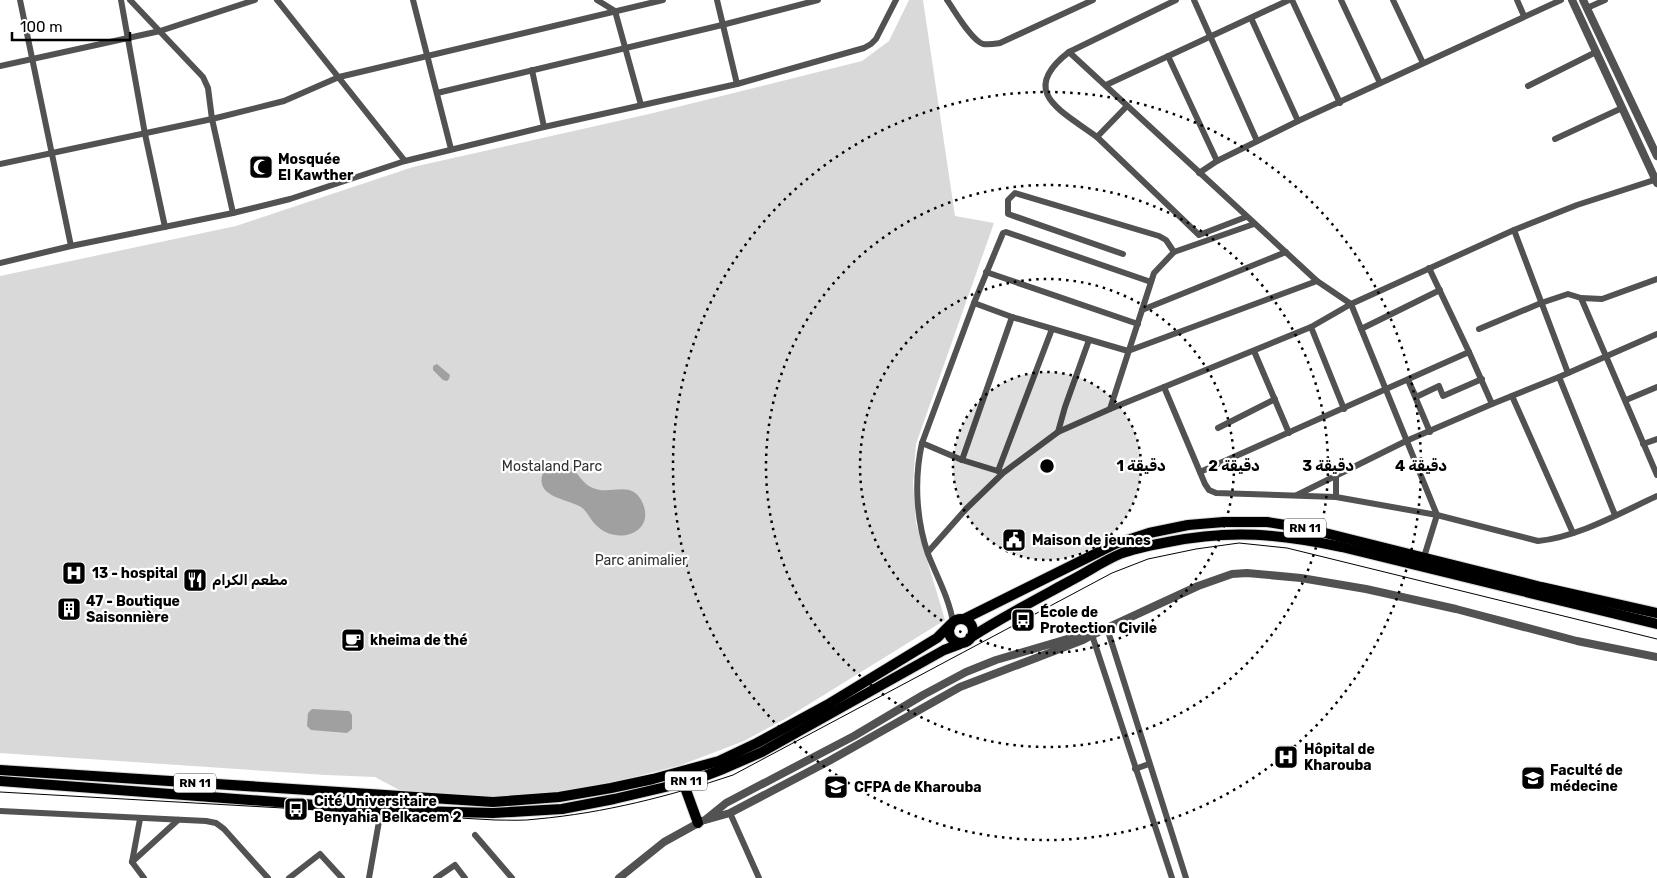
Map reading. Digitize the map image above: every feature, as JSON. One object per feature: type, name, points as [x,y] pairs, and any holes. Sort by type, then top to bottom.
[{"type":"highway","name":"RN 11","points":[[0,770],[492,802],[559,797],[653,779],[719,761],[757,743],[827,705],[937,638],[957,621],[1115,544],[1149,533],[1188,525],[1224,522],[1267,522],[1329,533],[1541,587],[1657,613]]},
{"type":"highway","name":"RN 11","points":[[973,636],[998,620],[1120,554],[1191,537],[1225,533],[1266,534],[1342,546],[1657,624]]},
{"type":"highway","points":[[957,621],[968,621],[973,628],[973,636],[968,642],[960,644],[950,637],[949,633],[957,621]]},
{"type":"highway","name":"RN 11","points":[[0,781],[381,810],[493,813],[562,808],[614,799],[702,777],[762,752],[944,650],[960,644]]},
{"type":"highway","points":[[683,782],[701,821]]},
{"type":"street","points":[[20,0],[72,246]]},
{"type":"street","points":[[121,0],[145,134],[165,227]]},
{"type":"street","points":[[130,0],[203,77],[208,88],[212,119],[234,213]]},
{"type":"street","points":[[0,66],[128,40],[255,0]]},
{"type":"street","points":[[277,0],[404,161]]},
{"type":"street","points":[[413,0],[451,149]]},
{"type":"street","points":[[596,0],[615,11],[641,106]]},
{"type":"street","points":[[0,164],[212,119],[284,101],[338,77],[663,0]]},
{"type":"street","points":[[717,0],[737,84]]},
{"type":"street","points":[[437,93],[722,25],[818,0]]},
{"type":"street","points":[[0,264],[72,246],[234,213],[290,199],[404,161],[544,127],[737,84],[864,48],[876,39],[896,0]]},
{"type":"street","points":[[947,0],[974,37],[982,43],[989,45],[1000,43],[1093,0]]},
{"type":"street","points":[[1176,0],[1069,52],[1052,69],[1044,86],[1051,102],[1097,137],[1199,234],[1246,217]]},
{"type":"street","points":[[1194,0],[1212,36],[1257,141]]},
{"type":"street","points":[[1106,85],[1291,0],[1340,103]]},
{"type":"street","points":[[1341,0],[1380,83]]},
{"type":"street","points":[[1393,0],[1423,63]]},
{"type":"street","points":[[1517,0],[1524,16]]},
{"type":"street","points":[[1200,173],[1217,161],[1298,121],[1561,0]]},
{"type":"street","points":[[928,552],[1000,472],[1058,432],[1311,327],[1351,304],[1514,230],[1577,205],[1657,180],[1572,0]]},
{"type":"street","points":[[1583,0],[1657,156]]},
{"type":"street","points":[[1587,8],[1605,0]]},
{"type":"street","points":[[1251,18],[1298,121]]},
{"type":"street","points":[[1069,52],[1317,281],[1351,304],[1437,515],[1424,557]]},
{"type":"street","points":[[1528,86],[1596,52]]},
{"type":"street","points":[[1168,56],[1217,161]]},
{"type":"street","points":[[532,70],[544,127]]},
{"type":"street","points":[[1097,137],[1127,106]]},
{"type":"street","points":[[1555,139],[1622,108]]},
{"type":"street","points":[[1122,254],[1008,214],[1008,200],[1015,193],[1159,236],[1166,240],[1174,252]]},
{"type":"street","points":[[1110,409],[1154,273],[1174,252],[1254,224]]},
{"type":"street","points":[[1514,230],[1568,373]]},
{"type":"street","points":[[957,621],[928,552],[917,494],[918,468],[922,443],[1002,233],[1006,232],[1151,282]]},
{"type":"street","points":[[1142,310],[1286,252]]},
{"type":"street","points":[[1429,268],[1492,404]]},
{"type":"street","points":[[986,272],[1138,324]]},
{"type":"street","points":[[1479,329],[1541,303],[1568,294],[1594,299],[1610,297],[1657,279]]},
{"type":"street","points":[[974,303],[1012,317],[1128,351],[1317,281]]},
{"type":"street","points":[[1361,329],[1440,290]]},
{"type":"street","points":[[1581,298],[1657,475]]},
{"type":"street","points":[[962,460],[1012,317]]},
{"type":"street","points":[[1311,327],[1344,409]]},
{"type":"street","points":[[1000,472],[1052,329]]},
{"type":"street","points":[[1296,495],[1406,441],[1559,378],[1657,334]]},
{"type":"street","points":[[1058,432],[1089,340]]},
{"type":"street","points":[[1254,351],[1289,433]]},
{"type":"street","points":[[1200,472],[1469,352]]},
{"type":"street","points":[[1559,378],[1616,515]]},
{"type":"street","points":[[1408,380],[1416,397],[1439,386],[1443,396],[1482,380]]},
{"type":"street","points":[[1408,380],[1430,432]]},
{"type":"street","points":[[1626,400],[1657,387]]},
{"type":"street","points":[[1164,388],[1200,472],[1208,488],[1216,493],[1336,497],[1437,515],[1538,541],[1555,540],[1657,496]]},
{"type":"street","points":[[1512,396],[1573,533]]},
{"type":"street","points":[[1218,428],[1275,399]]},
{"type":"street","points":[[1644,444],[1657,439]]},
{"type":"street","points":[[922,443],[962,460],[1000,472]]},
{"type":"street","points":[[1336,476],[1336,497]]},
{"type":"street","points":[[701,821],[730,813],[829,761],[960,687],[1082,640],[1198,586],[1232,574],[1247,573],[1301,578],[1366,589],[1456,609],[1576,641],[1657,657]]},
{"type":"street","points":[[1107,628],[1186,878]]},
{"type":"street","points":[[1092,635],[1172,878]]},
{"type":"street","points":[[619,878],[664,842],[726,804],[854,736],[966,672],[1022,652],[1074,637],[1092,635]]},
{"type":"street","points":[[1135,768],[1149,764]]},
{"type":"street","points":[[0,810],[216,823],[224,829],[268,878]]},
{"type":"street","points":[[369,878],[381,810]]},
{"type":"street","points":[[730,813],[759,878]]},
{"type":"street","points":[[140,819],[132,862],[144,878]]},
{"type":"street","points":[[132,862],[178,820]]},
{"type":"street","points":[[475,835],[512,878]]},
{"type":"street","points":[[289,878],[320,854],[342,878]]},
{"type":"street","points":[[436,878],[455,865],[465,878]]},
{"type":"green space","name":"Mostaland Parc","points":[[909,0],[923,0],[955,216],[994,223],[916,444],[913,483],[916,523],[945,620],[785,719],[744,741],[681,765],[619,781],[546,795],[493,798],[403,792],[375,777],[0,753],[0,276],[236,226],[413,167],[649,114],[862,61],[889,41]]},
{"type":"shaded area","points":[[437,364],[450,375],[447,381],[443,380],[433,370],[433,366]]},
{"type":"shaded area","points":[[558,462],[569,466],[584,482],[593,488],[600,490],[627,490],[639,496],[645,514],[644,523],[631,534],[613,535],[595,524],[581,507],[548,492],[543,487],[543,473],[549,466]]},
{"type":"shaded area","points":[[312,709],[349,711],[352,715],[352,729],[347,733],[311,730],[307,726],[308,713]]},
{"type":"tram line","points":[[0,792],[495,820],[532,820],[612,808],[661,797],[733,775],[1112,573],[1148,559],[1196,549],[1239,543],[1287,548],[1657,639]]},
{"type":"place","name":"Mosquée El Kawther","points":[[261,167]]},
{"type":"place","name":"Maison de jeunes","points":[[1014,540]]},
{"type":"place","name":"13 - hospital","points":[[74,573]]},
{"type":"place","name":"مطعم الكرام","points":[[195,580]]},
{"type":"place","name":"47 - Boutique Saisonnière","points":[[69,609]]},
{"type":"place","name":"École de Protection Civile","points":[[1023,620]]},
{"type":"place","name":"kheima de thé","points":[[353,640]]},
{"type":"place","name":"Hôpital de Kharouba","points":[[1286,757]]},
{"type":"place","name":"Faculté de médecine","points":[[1533,778]]},
{"type":"place","name":"CFPA de Kharouba","points":[[836,787]]},
{"type":"place","name":"Cité Universitaire Benyahia Belkacem 2","points":[[296,809]]},
{"type":"park label","name":"Parc animalier","points":[[641,560]]}]
